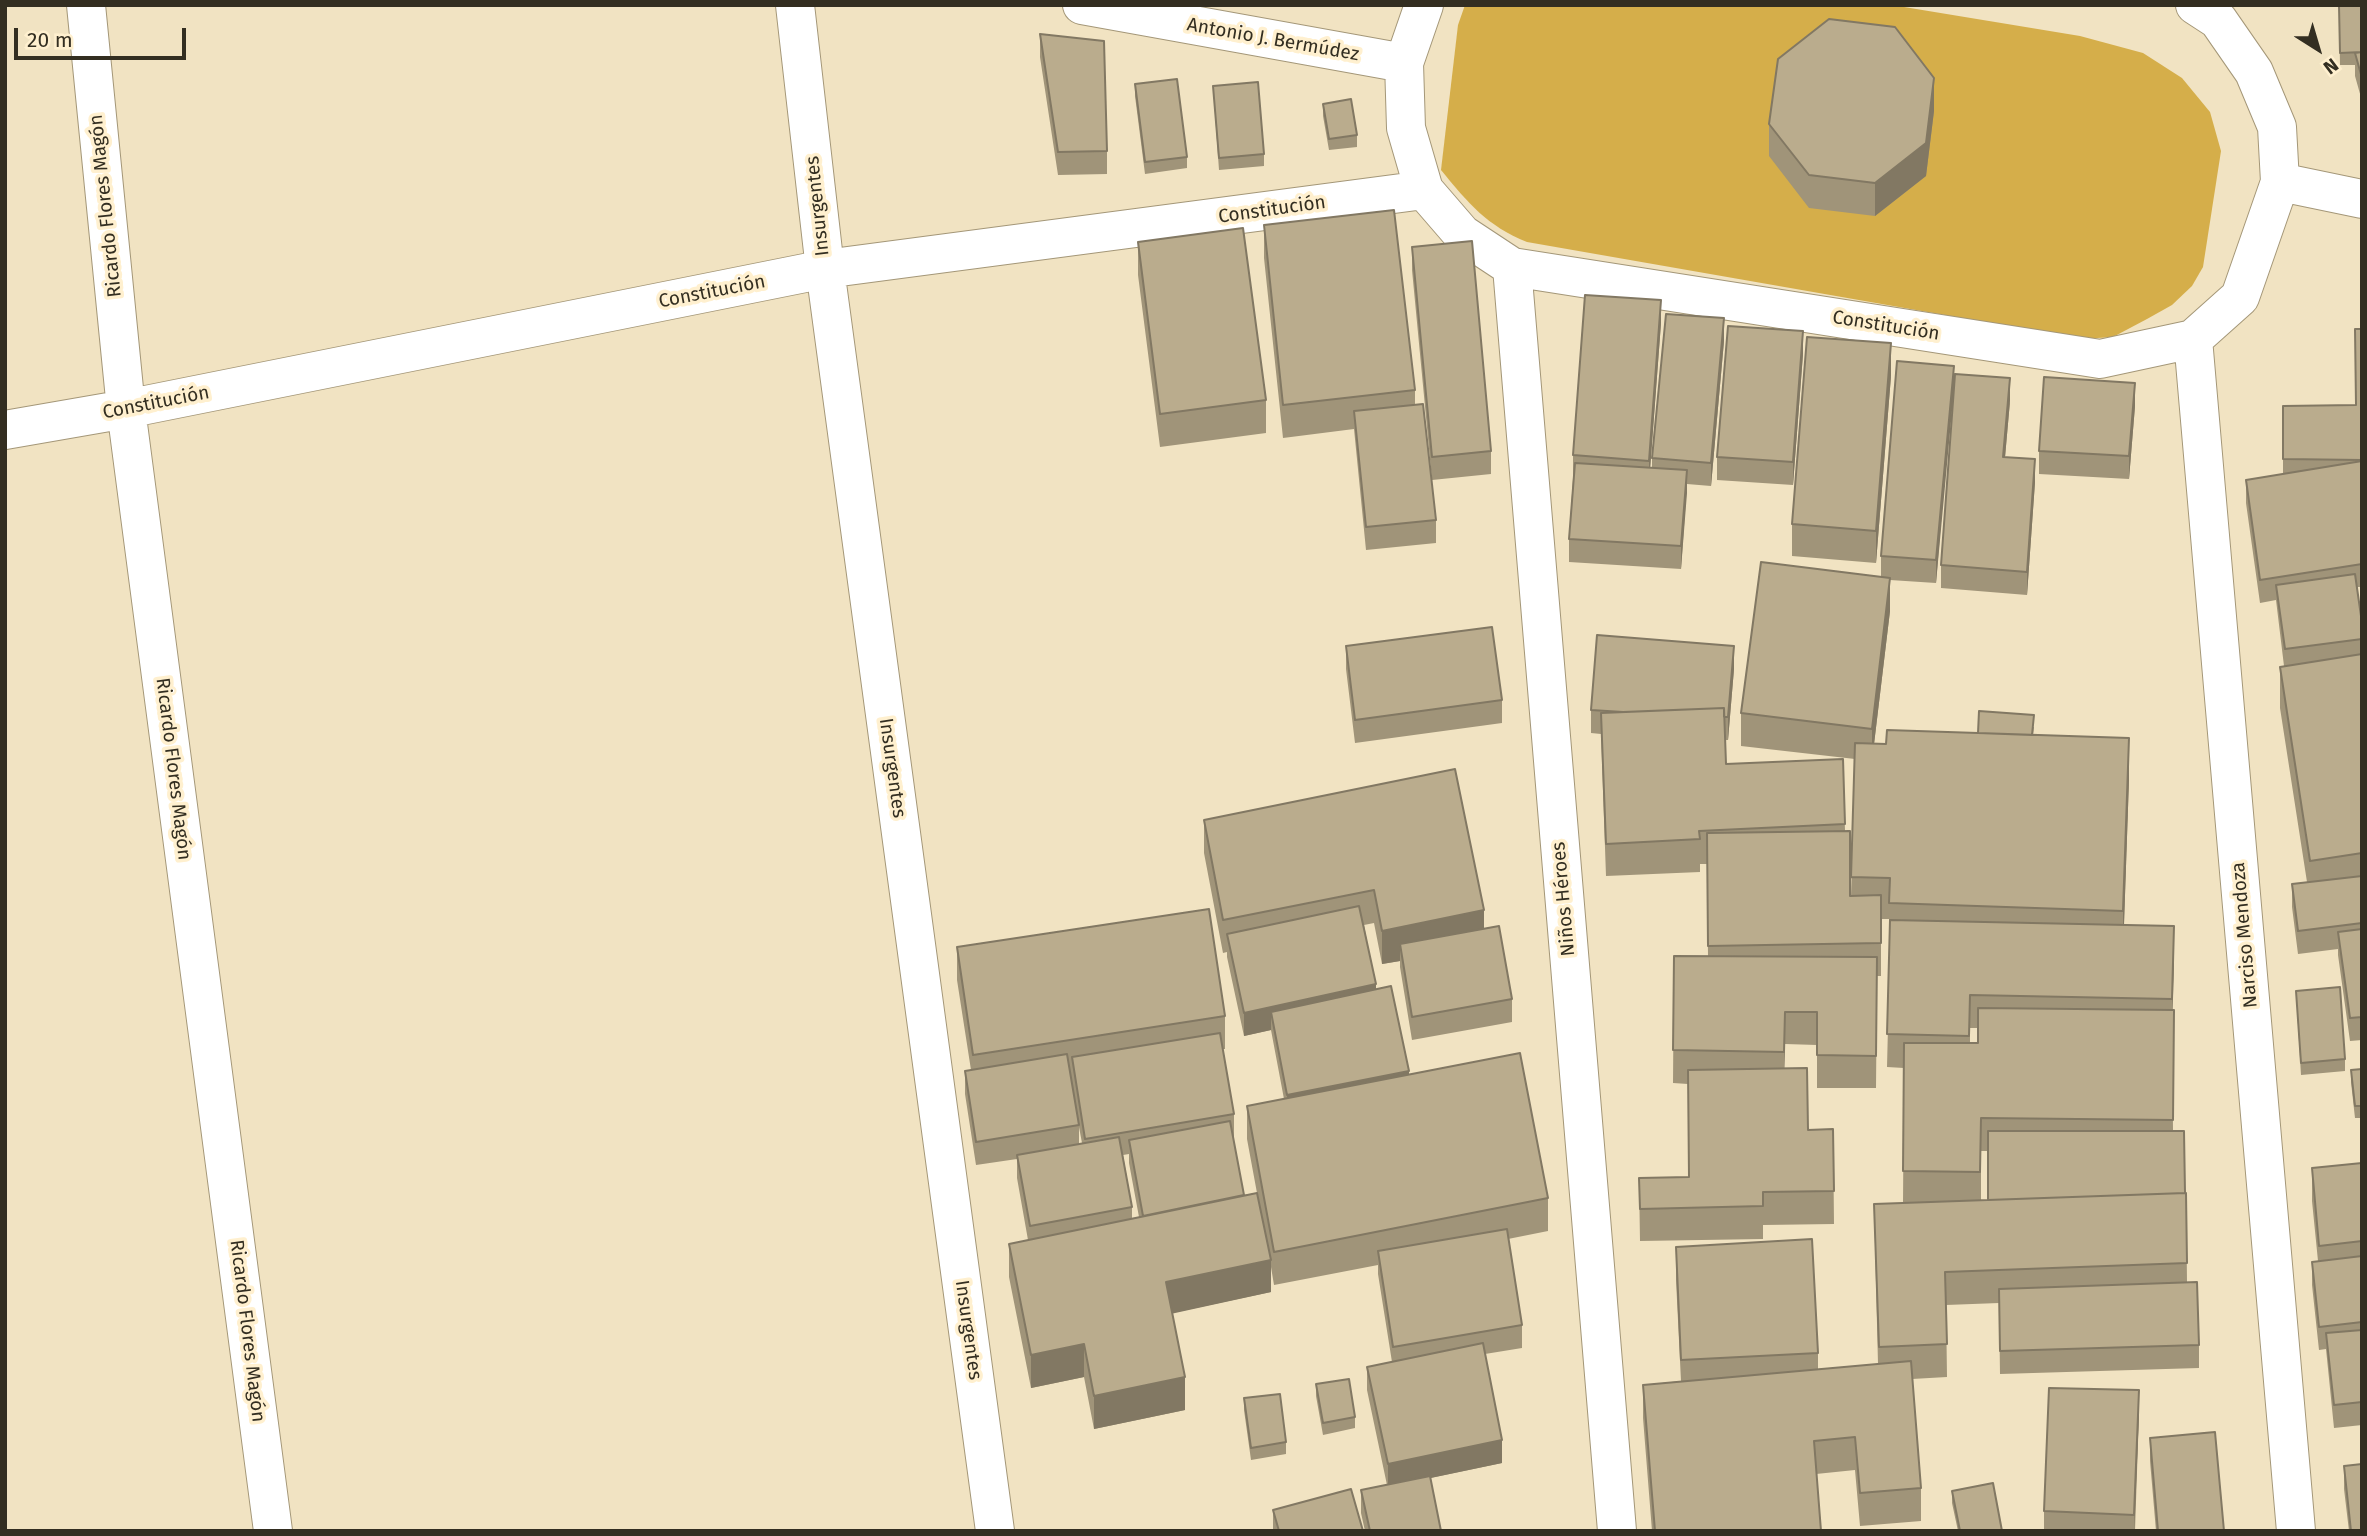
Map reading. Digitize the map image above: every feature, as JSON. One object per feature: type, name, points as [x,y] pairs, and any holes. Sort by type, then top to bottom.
[{"type":"street","name":"Ricardo Flores Magón","points":[[86,5],[126,409],[273,1531]]},
{"type":"street","name":"Insurgentes","points":[[795,5],[825,269],[995,1531]]},
{"type":"street","name":"Antonio J. Bermúdez","points":[[1082,5],[1404,64]]},
{"type":"street","points":[[1404,64],[1424,5]]},
{"type":"street","points":[[2218,10],[2254,72],[2277,127],[2280,182],[2362,200]]},
{"type":"street","name":"Constitución","points":[[1404,64],[1406,128],[1424,190],[1462,234],[1512,267],[2100,359],[2193,338],[2240,297],[2280,182]]},
{"type":"street","name":"Constitución","points":[[5,430],[126,409],[825,269],[1424,190]]},
{"type":"street","name":"Niños Héroes","points":[[1512,267],[1617,1531]]},
{"type":"street","name":"Narciso Mendoza","points":[[2193,338],[2296,1531]]},
{"type":"shaded area","points":[[1465,5],[1892,5],[2080,36],[2143,53],[2182,78],[2210,112],[2221,151],[2203,267],[2192,286],[2172,305],[2113,337],[2082,339],[1527,242],[1489,221],[1441,170],[1458,25]]},
{"type":"building","points":[[2339,6],[2362,6],[2362,52],[2340,53]]},
{"type":"building","points":[[1829,19],[1895,27],[1934,78],[1926,143],[1875,183],[1809,175],[1769,124],[1778,59]]},
{"type":"building","points":[[1040,34],[1104,41],[1107,151],[1058,152]]},
{"type":"building","points":[[2362,52],[2362,78],[2355,53]]},
{"type":"building","points":[[1177,79],[1187,157],[1145,162],[1135,84]]},
{"type":"building","points":[[1258,82],[1264,154],[1219,158],[1213,86]]},
{"type":"building","points":[[1351,99],[1357,135],[1329,139],[1323,104]]},
{"type":"building","points":[[1394,210],[1415,390],[1283,405],[1264,225]]},
{"type":"building","points":[[1243,228],[1266,400],[1160,414],[1138,242]]},
{"type":"building","points":[[1472,241],[1491,451],[1432,457],[1412,247]]},
{"type":"building","points":[[1585,295],[1661,300],[1649,461],[1573,455]]},
{"type":"building","points":[[1666,314],[1724,318],[1711,463],[1652,458]]},
{"type":"building","points":[[1728,326],[1803,331],[1793,462],[1717,457]]},
{"type":"building","points":[[2355,329],[2362,329],[2362,460],[2283,459],[2283,406],[2356,405]]},
{"type":"building","points":[[1807,337],[1891,343],[1876,531],[1792,524]]},
{"type":"building","points":[[1897,361],[1954,366],[1936,560],[1881,556]]},
{"type":"building","points":[[1955,374],[2010,378],[2003,457],[2035,459],[2027,572],[1941,565]]},
{"type":"building","points":[[2044,377],[2135,383],[2129,456],[2039,451]]},
{"type":"building","points":[[1423,404],[1436,520],[1366,527],[1354,411]]},
{"type":"building","points":[[2362,461],[2362,564],[2260,580],[2246,480]]},
{"type":"building","points":[[1575,463],[1687,470],[1681,546],[1569,539]]},
{"type":"building","points":[[1761,562],[1890,578],[1872,729],[1741,713]]},
{"type":"building","points":[[2355,574],[2362,639],[2285,649],[2276,585]]},
{"type":"building","points":[[1492,627],[1502,700],[1355,720],[1346,646]]},
{"type":"building","points":[[1597,635],[1734,646],[1728,717],[1724,717],[1724,708],[1623,712],[1591,710]]},
{"type":"building","points":[[2362,654],[2362,853],[2310,861],[2280,667]]},
{"type":"building","points":[[1724,708],[1726,764],[1843,759],[1845,824],[1699,831],[1700,839],[1606,844],[1601,713]]},
{"type":"building","points":[[1979,711],[2034,715],[2032,735],[1978,733]]},
{"type":"building","points":[[1887,730],[2129,738],[2123,911],[1889,903],[1890,878],[1851,877],[1855,743],[1886,744]]},
{"type":"building","points":[[1455,769],[1484,910],[1382,931],[1374,890],[1223,920],[1204,820]]},
{"type":"building","points":[[1850,831],[1850,896],[1881,895],[1881,943],[1708,946],[1707,833]]},
{"type":"building","points":[[2362,876],[2362,923],[2298,931],[2292,884]]},
{"type":"building","points":[[1359,906],[1376,984],[1244,1013],[1227,934]]},
{"type":"building","points":[[1209,909],[1225,1016],[973,1055],[957,947]]},
{"type":"building","points":[[1890,920],[2174,926],[2172,999],[1970,995],[1969,1036],[1887,1034]]},
{"type":"building","points":[[1499,926],[1512,999],[1412,1017],[1400,944]]},
{"type":"building","points":[[2362,929],[2362,1017],[2350,1018],[2338,932]]},
{"type":"building","points":[[1674,956],[1877,957],[1876,1056],[1817,1055],[1817,1012],[1785,1012],[1784,1052],[1673,1050]]},
{"type":"building","points":[[1391,986],[1409,1071],[1287,1095],[1271,1012]]},
{"type":"building","points":[[2340,987],[2345,1059],[2301,1063],[2296,991]]},
{"type":"building","points":[[1978,1008],[2174,1010],[2173,1120],[1981,1118],[1980,1172],[1903,1171],[1904,1043],[1978,1043]]},
{"type":"building","points":[[1220,1033],[1234,1114],[1085,1139],[1072,1057]]},
{"type":"building","points":[[1520,1053],[1548,1198],[1274,1252],[1247,1106]]},
{"type":"building","points":[[1067,1054],[1079,1125],[976,1142],[965,1071]]},
{"type":"building","points":[[1807,1068],[1808,1130],[1833,1129],[1834,1191],[1763,1192],[1763,1206],[1640,1209],[1639,1178],[1689,1177],[1688,1070]]},
{"type":"building","points":[[2362,1069],[2362,1106],[2355,1106],[2351,1070]]},
{"type":"building","points":[[1230,1121],[1244,1195],[1143,1216],[1129,1140]]},
{"type":"building","points":[[1988,1131],[2184,1131],[2185,1193],[1988,1200]]},
{"type":"building","points":[[1119,1137],[1132,1207],[1030,1226],[1017,1155]]},
{"type":"building","points":[[2362,1163],[2362,1241],[2319,1246],[2312,1168]]},
{"type":"building","points":[[1257,1193],[1271,1260],[1166,1282],[1185,1377],[1094,1396],[1084,1344],[1031,1355],[1009,1244]]},
{"type":"building","points":[[2186,1193],[2187,1263],[1945,1272],[1947,1344],[1879,1347],[1874,1204]]},
{"type":"building","points":[[1507,1229],[1522,1325],[1393,1347],[1378,1251]]},
{"type":"building","points":[[1812,1239],[1818,1353],[1681,1360],[1676,1247]]},
{"type":"building","points":[[2362,1256],[2362,1322],[2319,1327],[2312,1262]]},
{"type":"building","points":[[2197,1282],[2199,1345],[2000,1351],[1999,1289]]},
{"type":"building","points":[[2362,1330],[2362,1402],[2334,1405],[2326,1333]]},
{"type":"building","points":[[1483,1343],[1502,1440],[1388,1464],[1367,1367]]},
{"type":"building","points":[[1911,1361],[1921,1488],[1860,1493],[1855,1437],[1814,1441],[1821,1531],[1655,1531],[1643,1385]]},
{"type":"building","points":[[1349,1379],[1355,1417],[1323,1423],[1316,1384]]},
{"type":"building","points":[[2049,1388],[2139,1390],[2134,1515],[2044,1511]]},
{"type":"building","points":[[1280,1394],[1286,1442],[1251,1448],[1244,1398]]},
{"type":"building","points":[[2215,1432],[2224,1531],[2158,1531],[2150,1438]]},
{"type":"building","points":[[2362,1464],[2362,1531],[2351,1531],[2344,1466]]},
{"type":"building","points":[[1430,1476],[1441,1531],[1370,1531],[1361,1490]]},
{"type":"building","points":[[1993,1483],[2002,1531],[1960,1531],[1952,1491]]},
{"type":"building","points":[[1351,1489],[1363,1531],[1279,1531],[1273,1510]]}]
